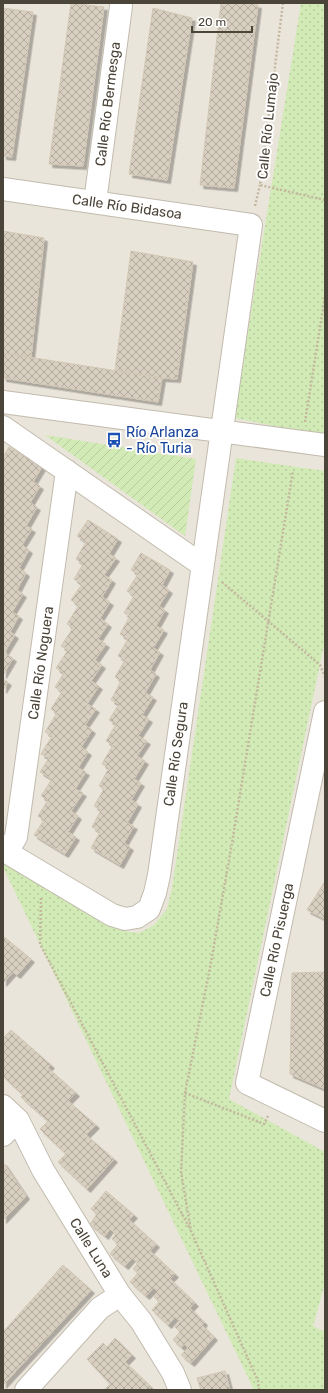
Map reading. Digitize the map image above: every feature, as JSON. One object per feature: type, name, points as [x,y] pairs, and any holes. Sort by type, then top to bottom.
[{"type":"street","name":"Calle Río Bermesga","points":[[95,202],[121,6]]},
{"type":"street","name":"Calle Río Bidasoa","points":[[3,189],[252,225],[222,432]]},
{"type":"street","points":[[3,402],[325,445]]},
{"type":"street","points":[[3,426],[202,565]]},
{"type":"street","name":"Calle Río Segura","points":[[5,851],[112,914],[125,919],[137,917],[148,909],[156,894],[222,432]]},
{"type":"street","name":"Calle Río Noguera","points":[[5,851],[16,837],[68,471]]},
{"type":"street","name":"Calle Río Pisuerga","points":[[325,712],[247,1083],[325,1121]]},
{"type":"street","points":[[3,1135],[11,1113]]},
{"type":"street","name":"Calle Luna","points":[[11,1113],[43,1170],[120,1295],[141,1320],[173,1373],[180,1390]]},
{"type":"street","points":[[26,1390],[100,1308],[120,1295]]},
{"type":"path","name":"Calle Río Lumajo","points":[[283,3],[260,185],[325,200]]},
{"type":"path","points":[[302,441],[325,296]]},
{"type":"path","points":[[191,1231],[181,1172],[185,1093],[212,960],[293,471]]},
{"type":"path","points":[[202,565],[320,665],[325,677]]},
{"type":"path","points":[[42,898],[40,944],[191,1231],[258,1381],[260,1390]]},
{"type":"path","points":[[185,1093],[264,1124],[276,1097]]},
{"type":"shaded area","points":[[3,3],[325,3],[325,1390],[3,1390]]},
{"type":"green space","points":[[301,3],[325,3],[325,436],[234,418]]},
{"type":"green space","points":[[45,435],[196,459],[185,536]]},
{"type":"green space","points":[[236,458],[325,471],[325,640],[229,1099],[325,1152],[325,1283],[313,1326],[325,1332],[325,1390],[254,1390],[3,867],[3,861],[123,931],[139,933],[154,925],[167,909],[172,888]]},
{"type":"building","points":[[71,3],[104,7],[83,166],[49,164]]},
{"type":"building","points":[[221,3],[250,3],[258,5],[234,188],[200,185]]},
{"type":"building","points":[[3,8],[33,12],[12,157],[3,156]]},
{"type":"building","points":[[153,8],[192,18],[167,180],[129,174]]},
{"type":"building","points":[[3,231],[44,238],[31,357],[3,353]]},
{"type":"building","points":[[131,251],[193,262],[177,379],[115,370]]},
{"type":"building","points":[[3,353],[162,378],[158,402],[3,378]]},
{"type":"building","points":[[9,447],[42,467],[33,482],[40,486],[30,503],[37,507],[26,526],[32,529],[22,545],[29,550],[19,568],[26,573],[17,590],[23,594],[12,612],[19,616],[10,632],[15,635],[4,653],[13,658],[3,675],[3,457]]},
{"type":"building","points":[[88,520],[118,539],[109,554],[116,558],[104,575],[112,580],[102,597],[110,602],[100,618],[108,624],[98,639],[106,644],[95,660],[102,665],[91,681],[99,686],[87,704],[96,709],[85,725],[92,730],[81,747],[88,752],[78,768],[86,772],[75,789],[83,793],[71,811],[78,816],[68,832],[76,837],[65,854],[34,835],[44,820],[38,816],[48,800],[41,796],[52,779],[40,772],[49,758],[41,754],[52,736],[45,732],[57,713],[51,709],[62,692],[55,687],[64,673],[56,668],[68,650],[61,646],[73,628],[67,624],[79,605],[71,600],[82,584],[74,579],[83,564],[76,559],[86,542],[77,536]]},
{"type":"building","points":[[141,553],[170,570],[162,585],[169,590],[159,606],[165,610],[156,626],[164,630],[153,648],[160,652],[150,670],[156,674],[145,693],[153,697],[142,715],[149,719],[138,736],[147,741],[137,756],[145,761],[134,779],[141,783],[131,800],[138,804],[127,823],[134,826],[124,843],[130,847],[120,865],[91,848],[100,832],[92,827],[101,810],[94,806],[104,789],[99,786],[109,768],[102,764],[113,745],[106,741],[116,724],[109,720],[119,704],[111,700],[121,681],[115,677],[125,660],[118,656],[128,639],[120,634],[130,616],[124,613],[134,596],[127,591],[138,574],[131,570]]},
{"type":"building","points":[[3,679],[8,682],[3,690]]},
{"type":"building","points":[[325,881],[325,919],[307,910]]},
{"type":"building","points":[[3,936],[31,959],[17,975],[13,972],[3,983]]},
{"type":"building","points":[[325,972],[325,1089],[290,1074],[292,973]]},
{"type":"building","points":[[11,1030],[51,1065],[48,1068],[76,1093],[68,1101],[96,1125],[86,1135],[114,1159],[87,1189],[58,1162],[66,1154],[40,1129],[48,1121],[21,1097],[23,1095],[3,1076],[3,1038]]},
{"type":"building","points":[[3,1162],[26,1196],[3,1220]]},
{"type":"building","points":[[106,1191],[134,1215],[129,1220],[156,1244],[150,1251],[175,1274],[170,1279],[195,1303],[190,1308],[204,1322],[202,1325],[214,1337],[191,1363],[181,1355],[188,1348],[185,1344],[181,1347],[173,1340],[180,1332],[175,1327],[180,1322],[175,1317],[168,1325],[152,1310],[159,1302],[154,1297],[158,1292],[154,1288],[146,1296],[130,1282],[138,1273],[133,1269],[138,1263],[132,1258],[125,1266],[110,1254],[118,1244],[112,1239],[116,1234],[110,1229],[105,1236],[90,1224],[97,1214],[91,1209]]},
{"type":"building","points":[[63,1265],[91,1290],[3,1385],[3,1332]]},
{"type":"building","points":[[115,1338],[132,1355],[125,1362],[151,1387],[148,1390],[104,1390],[110,1384],[87,1359],[103,1343],[107,1347]]},
{"type":"building","points":[[225,1371],[230,1390],[201,1390],[197,1378]]},
{"type":"place","name":"Río Arlanza - Río Turia","points":[[114,440]]}]
